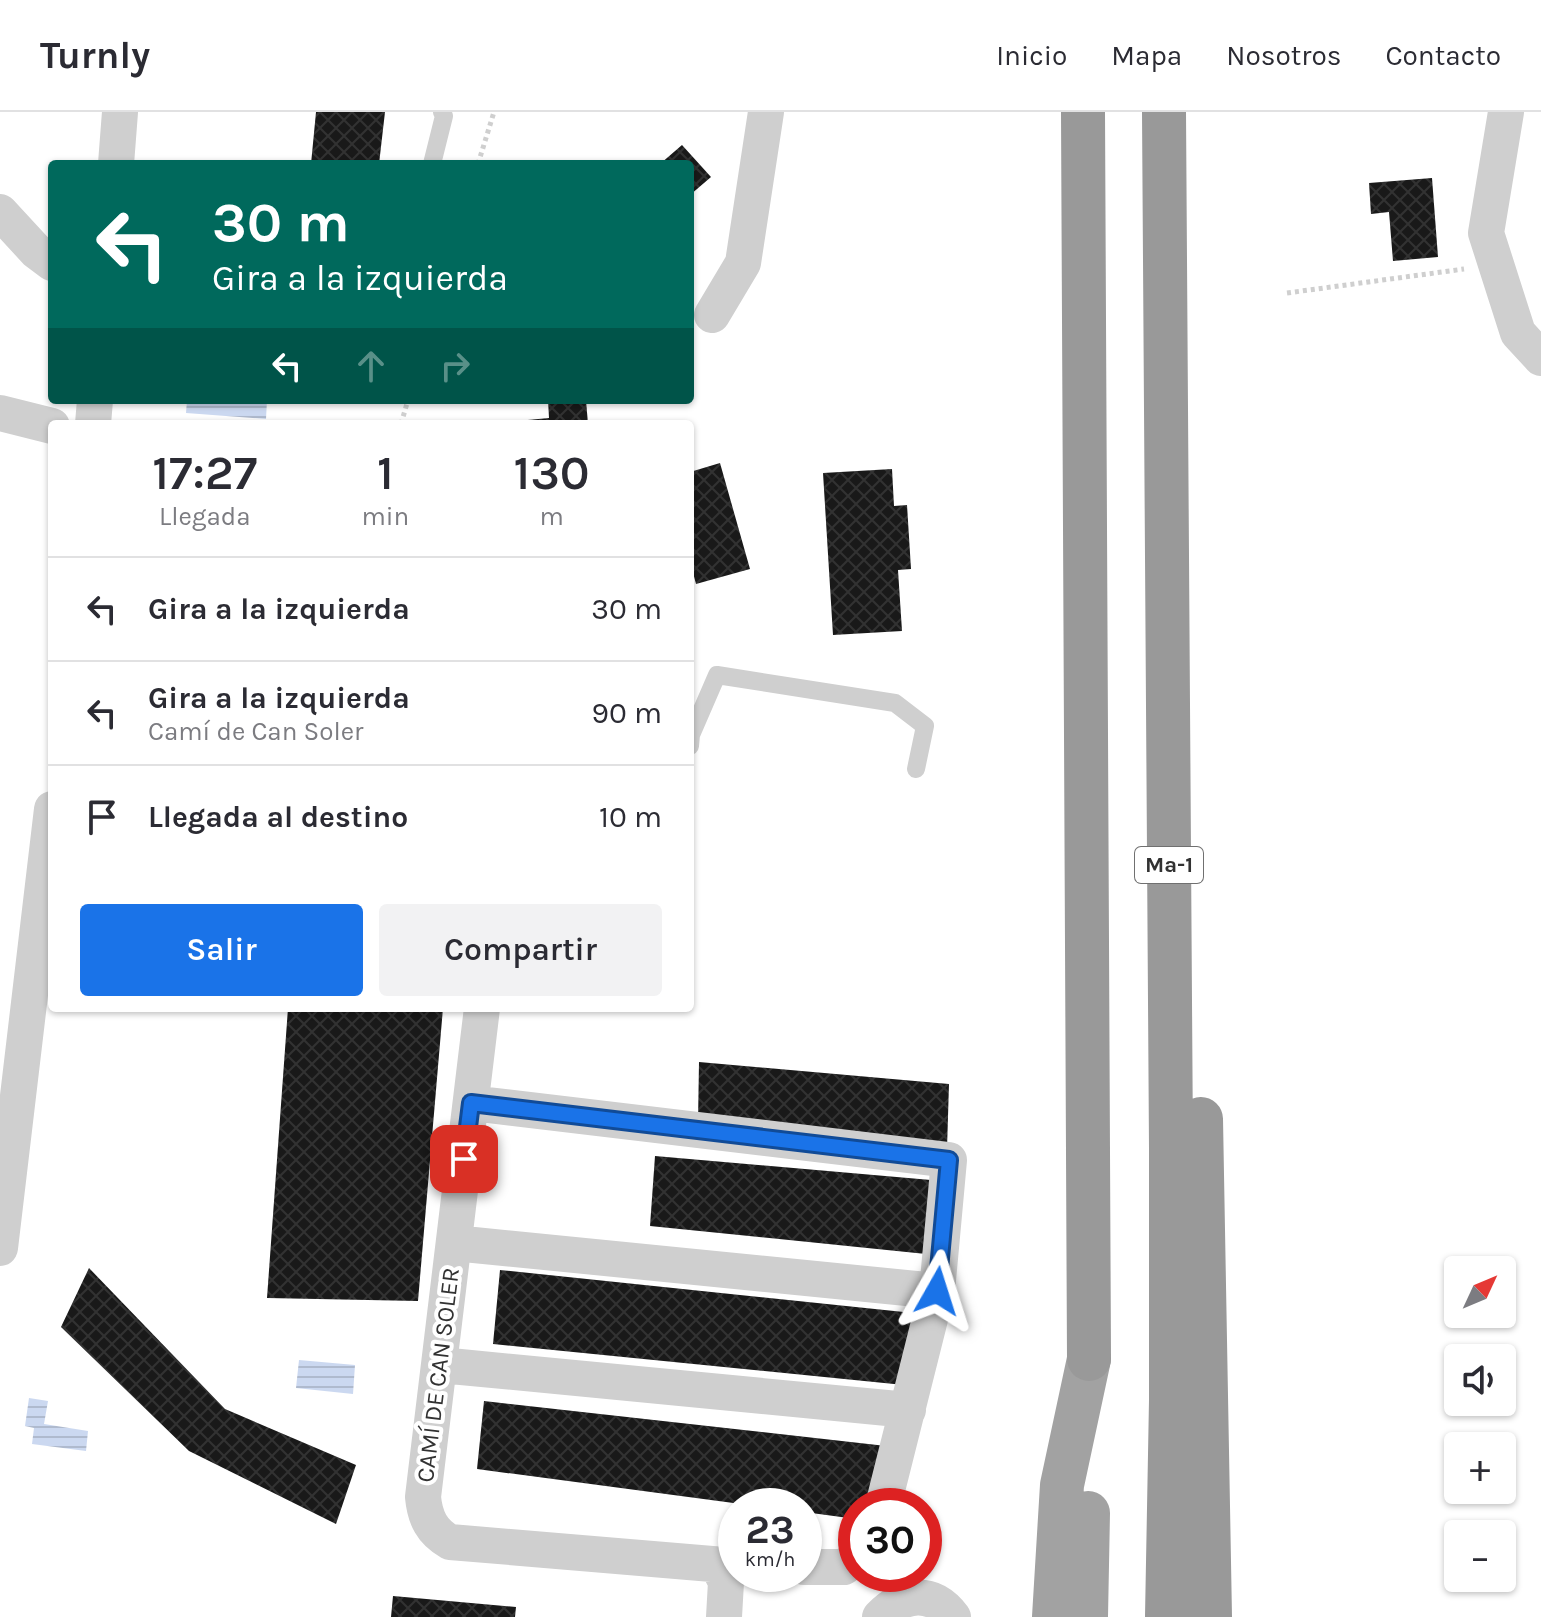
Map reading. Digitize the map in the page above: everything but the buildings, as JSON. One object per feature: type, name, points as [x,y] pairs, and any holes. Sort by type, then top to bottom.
[{"type":"highway","points":[[1083,112],[1089,1359],[1086,1617]]},
{"type":"highway","name":"Ma-1","points":[[1164,112],[1171,1415],[1167,1617]]},
{"type":"highway","points":[[1167,638],[1196,849],[1210,1617]]},
{"type":"highway","points":[[1054,1617],[1062,1485],[1089,1359]]},
{"type":"street","points":[[116,160],[120,112]]},
{"type":"street","points":[[712,315],[743,263],[766,112]]},
{"type":"street","points":[[1506,112],[1486,233],[1518,333],[1541,358]]},
{"type":"street","points":[[0,212],[48,260]]},
{"type":"street","points":[[0,413],[48,425]]},
{"type":"street","points":[[0,1248],[48,843]]},
{"type":"street","name":"CAMÍ DE CAN SOLER","points":[[482,1012],[423,1497],[429,1524],[438,1536],[450,1542],[718,1565]]},
{"type":"street","points":[[471,1103],[949,1160],[937,1291],[888,1488]]},
{"type":"street","points":[[454,1243],[937,1291]]},
{"type":"street","points":[[440,1365],[908,1410]]},
{"type":"street","points":[[724,1617],[725,1592]]},
{"type":"street","points":[[880,1617],[896,1603],[915,1596],[942,1604],[953,1617]]},
{"type":"lane","points":[[433,160],[444,116],[442,112]]},
{"type":"lane","points":[[694,728],[717,675],[895,703],[925,726],[916,769]]},
{"type":"path","points":[[479,160],[494,112]]},
{"type":"path","points":[[1287,293],[1496,265]]},
{"type":"water","points":[[187,404],[267,404],[266,419],[186,413]]},
{"type":"water","points":[[299,1360],[355,1365],[353,1394],[296,1388]]},
{"type":"water","points":[[29,1398],[48,1401],[44,1424],[88,1431],[86,1451],[32,1444],[34,1428],[25,1426]]},
{"type":"route","points":[[464,1159],[471,1103],[949,1160],[937,1291]]}]
